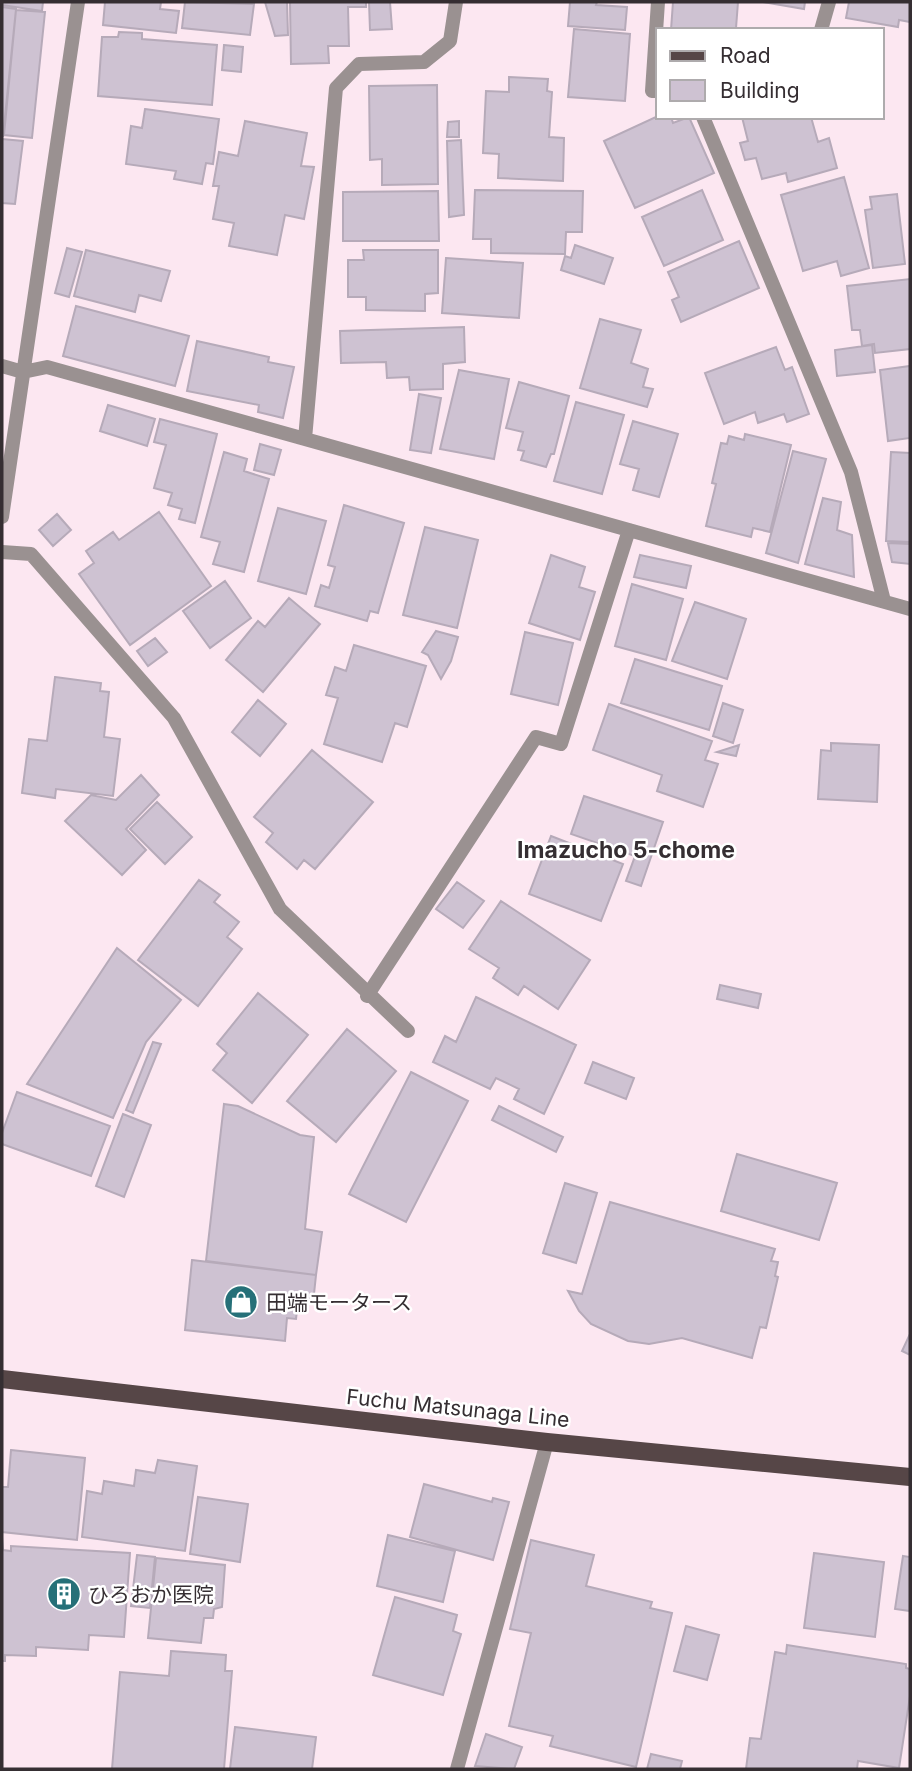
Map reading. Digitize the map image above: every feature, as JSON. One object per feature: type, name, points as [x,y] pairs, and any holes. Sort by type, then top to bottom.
[{"type":"main road","name":"Fuchu Matsunaga Line","points":[[2,1379],[547,1442],[910,1477]]},
{"type":"street","points":[[2,517],[78,2]]},
{"type":"street","points":[[305,439],[336,88],[359,64],[424,62],[450,41],[456,2]]},
{"type":"street","points":[[656,28],[658,2]]},
{"type":"street","points":[[822,28],[829,2]]},
{"type":"street","points":[[656,32],[652,91],[656,91]]},
{"type":"street","points":[[704,119],[851,472],[884,601]]},
{"type":"street","points":[[2,366],[23,372],[47,367],[910,609]]},
{"type":"street","points":[[367,996],[536,737],[562,744],[629,530]]},
{"type":"street","points":[[2,552],[31,554],[174,718],[279,909],[367,996],[408,1031]]},
{"type":"street","points":[[457,1769],[547,1442]]},
{"type":"building","points":[[2,2],[43,2],[42,11],[2,5]]},
{"type":"building","points":[[105,2],[161,2],[160,9],[179,11],[176,33],[103,25]]},
{"type":"building","points":[[185,2],[254,4],[250,35],[182,28]]},
{"type":"building","points":[[265,2],[287,2],[288,35],[275,36]]},
{"type":"building","points":[[290,2],[366,2],[366,7],[348,7],[349,46],[328,46],[329,63],[291,64]]},
{"type":"building","points":[[369,2],[390,2],[392,29],[370,30]]},
{"type":"building","points":[[570,2],[597,2],[596,5],[627,7],[625,30],[568,26]]},
{"type":"building","points":[[673,2],[738,2],[736,28],[671,28]]},
{"type":"building","points":[[763,2],[805,2],[804,9]]},
{"type":"building","points":[[849,2],[910,2],[910,22],[899,20],[898,27],[846,18]]},
{"type":"building","points":[[2,7],[16,9],[3,136],[2,136]]},
{"type":"building","points":[[16,10],[45,12],[32,138],[4,135]]},
{"type":"building","points":[[574,29],[630,34],[625,101],[568,97]]},
{"type":"building","points":[[119,32],[142,33],[142,39],[217,45],[212,105],[98,96],[102,37],[118,37]]},
{"type":"building","points":[[224,45],[243,47],[241,72],[222,70]]},
{"type":"building","points":[[509,77],[548,79],[547,91],[552,92],[549,137],[564,138],[563,181],[498,178],[499,154],[483,153],[486,91],[509,92]]},
{"type":"building","points":[[437,85],[438,184],[382,185],[382,159],[370,160],[369,86]]},
{"type":"building","points":[[145,109],[219,119],[213,164],[206,163],[202,184],[174,179],[176,171],[126,164],[131,126],[142,128]]},
{"type":"building","points":[[656,117],[672,119],[673,123],[690,119],[714,173],[635,208],[604,141]]},
{"type":"building","points":[[742,119],[812,119],[818,142],[829,138],[837,168],[788,182],[786,173],[762,179],[756,158],[745,160],[740,143],[748,141]]},
{"type":"building","points":[[245,121],[307,133],[301,166],[314,167],[304,219],[285,215],[277,255],[229,246],[234,223],[213,219],[219,186],[213,186],[219,152],[238,156]]},
{"type":"building","points":[[459,121],[459,137],[447,137],[448,122]]},
{"type":"building","points":[[2,139],[23,141],[15,204],[2,203]]},
{"type":"building","points":[[461,140],[464,215],[449,217],[447,141]]},
{"type":"building","points":[[844,177],[869,268],[841,276],[837,261],[803,271],[781,195]]},
{"type":"building","points":[[475,190],[583,191],[582,232],[566,232],[565,254],[491,253],[491,239],[473,239]]},
{"type":"building","points":[[702,190],[723,240],[664,266],[642,217]]},
{"type":"building","points":[[438,191],[439,241],[343,241],[343,192]]},
{"type":"building","points":[[897,194],[905,264],[873,268],[865,210],[872,209],[870,197]]},
{"type":"building","points":[[739,241],[759,288],[681,322],[672,300],[679,297],[668,272]]},
{"type":"building","points":[[575,245],[613,258],[604,284],[561,270],[565,256],[571,258]]},
{"type":"building","points":[[67,248],[82,252],[69,297],[55,293]]},
{"type":"building","points":[[86,250],[170,271],[161,301],[139,295],[135,312],[74,296]]},
{"type":"building","points":[[363,250],[438,250],[438,293],[425,294],[425,311],[366,310],[366,297],[348,297],[348,260],[364,260]]},
{"type":"building","points":[[446,258],[523,263],[519,318],[442,313]]},
{"type":"building","points":[[910,279],[910,349],[875,353],[874,344],[862,346],[860,330],[852,330],[847,286]]},
{"type":"building","points":[[76,306],[189,336],[175,386],[63,356]]},
{"type":"building","points":[[600,319],[641,330],[631,363],[648,369],[643,387],[653,389],[647,407],[580,388]]},
{"type":"building","points":[[464,327],[465,362],[443,364],[443,389],[410,390],[409,377],[387,378],[386,362],[341,363],[340,331]]},
{"type":"building","points":[[197,341],[269,357],[268,362],[294,367],[283,418],[258,412],[259,405],[187,391]]},
{"type":"building","points":[[872,345],[875,372],[837,376],[835,350]]},
{"type":"building","points":[[776,347],[785,370],[792,367],[809,414],[787,422],[784,414],[758,423],[755,412],[724,424],[705,373]]},
{"type":"building","points":[[910,366],[910,438],[888,441],[880,370]]},
{"type":"building","points":[[459,370],[509,379],[494,459],[440,449]]},
{"type":"building","points":[[519,382],[569,396],[554,454],[551,454],[546,467],[521,460],[524,451],[518,450],[523,432],[506,428]]},
{"type":"building","points":[[419,394],[441,398],[431,453],[410,450]]},
{"type":"building","points":[[576,402],[624,415],[602,494],[554,481]]},
{"type":"building","points":[[108,405],[155,419],[147,446],[100,431]]},
{"type":"building","points":[[160,419],[217,434],[195,523],[179,519],[182,509],[168,505],[172,493],[154,488],[166,445],[154,442]]},
{"type":"building","points":[[633,421],[678,434],[659,497],[633,490],[639,469],[620,464]]},
{"type":"building","points":[[745,434],[791,445],[770,532],[753,528],[751,537],[706,526],[716,484],[712,483],[721,443],[727,444],[729,436],[744,440]]},
{"type":"building","points":[[260,444],[281,450],[274,475],[254,470]]},
{"type":"building","points":[[793,451],[826,459],[798,563],[766,553]]},
{"type":"building","points":[[224,452],[247,459],[244,471],[269,479],[244,572],[213,564],[220,542],[201,537]]},
{"type":"building","points":[[891,452],[910,453],[910,542],[886,541]]},
{"type":"building","points":[[823,498],[841,502],[837,530],[852,535],[854,577],[805,564]]},
{"type":"building","points":[[344,505],[404,523],[378,613],[370,611],[367,621],[315,606],[321,585],[329,588],[335,567],[328,565]]},
{"type":"building","points":[[278,508],[326,521],[306,594],[258,581]]},
{"type":"building","points":[[159,512],[211,586],[130,645],[79,574],[94,563],[86,551],[113,532],[119,540]]},
{"type":"building","points":[[57,514],[71,530],[53,546],[39,530]]},
{"type":"building","points":[[425,527],[478,540],[457,628],[403,615]]},
{"type":"building","points":[[888,543],[910,544],[910,564],[892,562]]},
{"type":"building","points":[[551,555],[585,567],[579,587],[595,592],[580,640],[529,623]]},
{"type":"building","points":[[640,555],[691,566],[686,588],[634,577]]},
{"type":"building","points":[[225,581],[251,618],[210,648],[183,611]]},
{"type":"building","points":[[632,584],[683,599],[666,660],[615,646]]},
{"type":"building","points":[[289,598],[320,624],[263,692],[226,660],[258,621],[265,627]]},
{"type":"building","points":[[695,602],[746,619],[727,679],[672,661]]},
{"type":"building","points":[[436,631],[458,637],[451,661],[441,679],[428,655],[422,652]]},
{"type":"building","points":[[525,632],[573,643],[558,705],[511,694]]},
{"type":"building","points":[[155,638],[167,652],[148,666],[137,651]]},
{"type":"building","points":[[354,645],[426,666],[407,727],[395,723],[382,762],[324,744],[338,698],[326,695],[335,667],[346,671]]},
{"type":"building","points":[[635,659],[722,686],[709,730],[621,703]]},
{"type":"building","points":[[55,677],[101,683],[100,691],[109,692],[104,737],[120,739],[113,796],[56,789],[55,798],[22,793],[29,739],[47,741]]},
{"type":"building","points":[[258,700],[286,724],[260,756],[232,732]]},
{"type":"building","points":[[723,703],[743,710],[733,743],[713,736]]},
{"type":"building","points":[[609,704],[712,741],[705,760],[718,764],[703,807],[657,791],[662,775],[593,750]]},
{"type":"building","points":[[831,743],[879,745],[877,802],[818,799],[821,750],[831,751]]},
{"type":"building","points":[[739,745],[736,756],[717,752]]},
{"type":"building","points":[[312,750],[373,802],[315,869],[304,860],[297,869],[266,842],[273,833],[254,817]]},
{"type":"building","points":[[141,775],[159,795],[126,829],[146,850],[122,875],[65,821],[91,795],[116,800]]},
{"type":"building","points":[[584,796],[663,822],[641,886],[626,881],[635,856],[571,834]]},
{"type":"building","points":[[157,802],[192,837],[165,864],[130,829]]},
{"type":"building","points":[[551,836],[623,864],[601,921],[529,894]]},
{"type":"building","points":[[199,880],[220,895],[214,902],[239,922],[227,937],[242,949],[198,1006],[138,960]]},
{"type":"building","points":[[457,882],[484,901],[463,928],[436,909]]},
{"type":"building","points":[[501,901],[590,960],[558,1009],[524,986],[518,995],[493,978],[499,968],[469,949]]},
{"type":"building","points":[[117,948],[181,1000],[146,1042],[113,1118],[27,1084]]},
{"type":"building","points":[[720,985],[761,994],[758,1008],[717,999]]},
{"type":"building","points":[[258,993],[308,1035],[252,1103],[213,1070],[227,1053],[217,1044]]},
{"type":"building","points":[[476,997],[576,1045],[544,1114],[514,1099],[519,1089],[496,1078],[490,1089],[433,1062],[445,1036],[456,1042]]},
{"type":"building","points":[[347,1029],[396,1071],[336,1142],[287,1101]]},
{"type":"building","points":[[153,1042],[161,1044],[133,1113],[126,1110]]},
{"type":"building","points":[[593,1062],[634,1078],[626,1099],[585,1083]]},
{"type":"building","points":[[411,1072],[468,1101],[406,1222],[349,1194]]},
{"type":"building","points":[[17,1092],[110,1126],[91,1176],[2,1144],[2,1133]]},
{"type":"building","points":[[224,1104],[238,1106],[300,1135],[314,1137],[305,1229],[322,1232],[316,1275],[206,1261]]},
{"type":"building","points":[[499,1106],[563,1137],[556,1152],[492,1120]]},
{"type":"building","points":[[123,1114],[151,1125],[124,1197],[96,1186]]},
{"type":"building","points":[[737,1154],[837,1183],[819,1240],[721,1211]]},
{"type":"building","points":[[565,1183],[597,1193],[576,1263],[543,1253]]},
{"type":"building","points":[[610,1202],[775,1249],[771,1261],[778,1262],[775,1276],[778,1277],[766,1328],[760,1327],[752,1358],[682,1338],[649,1344],[628,1341],[591,1324],[579,1311],[568,1291],[582,1294]]},
{"type":"building","points":[[192,1260],[316,1275],[313,1303],[298,1301],[296,1319],[287,1318],[285,1341],[185,1330]]},
{"type":"building","points":[[910,1334],[910,1355],[902,1351]]},
{"type":"building","points":[[11,1450],[85,1458],[77,1540],[2,1532],[2,1487],[8,1487]]},
{"type":"building","points":[[158,1460],[197,1466],[185,1551],[82,1537],[87,1491],[102,1494],[104,1481],[134,1486],[136,1470],[155,1473]]},
{"type":"building","points":[[424,1484],[492,1502],[493,1498],[509,1502],[493,1560],[410,1537]]},
{"type":"building","points":[[198,1497],[248,1504],[240,1562],[190,1554]]},
{"type":"building","points":[[388,1535],[455,1551],[443,1602],[377,1586]]},
{"type":"building","name":"ひろおか医院","points":[[2,1537],[3,1550],[11,1551],[11,1546],[130,1553],[124,1637],[89,1635],[88,1650],[36,1647],[36,1656],[5,1655],[5,1661],[2,1661]]},
{"type":"building","points":[[531,1540],[594,1555],[586,1586],[652,1602],[650,1608],[672,1613],[636,1767],[550,1746],[553,1736],[509,1726],[531,1633],[510,1629]]},
{"type":"building","points":[[814,1553],[884,1562],[875,1637],[804,1628]]},
{"type":"building","points":[[137,1555],[155,1557],[150,1608],[131,1606]]},
{"type":"building","points":[[903,1556],[910,1557],[910,1611],[895,1609]]},
{"type":"building","points":[[156,1558],[225,1565],[222,1607],[214,1609],[213,1618],[204,1618],[201,1643],[148,1638]]},
{"type":"building","points":[[395,1597],[457,1615],[453,1631],[461,1634],[443,1695],[373,1675]]},
{"type":"building","points":[[686,1626],[719,1635],[707,1680],[674,1671]]},
{"type":"building","points":[[787,1645],[906,1664],[906,1668],[910,1669],[910,1696],[899,1768],[858,1761],[857,1769],[746,1769],[750,1738],[761,1739],[775,1652],[786,1654]]},
{"type":"building","points":[[171,1651],[226,1655],[225,1671],[232,1671],[224,1769],[112,1769],[120,1672],[169,1676]]},
{"type":"building","points":[[235,1727],[316,1737],[312,1769],[230,1769]]},
{"type":"building","points":[[486,1734],[522,1747],[514,1769],[475,1766]]},
{"type":"building","points":[[651,1754],[682,1761],[680,1769],[647,1769]]},
{"type":"place","name":"田端モータース","points":[[241,1302]]},
{"type":"place","name":"ひろおか医院","points":[[64,1594]]},
{"type":"district","name":"Imazucho 5-chome","points":[[626,850]]}]
